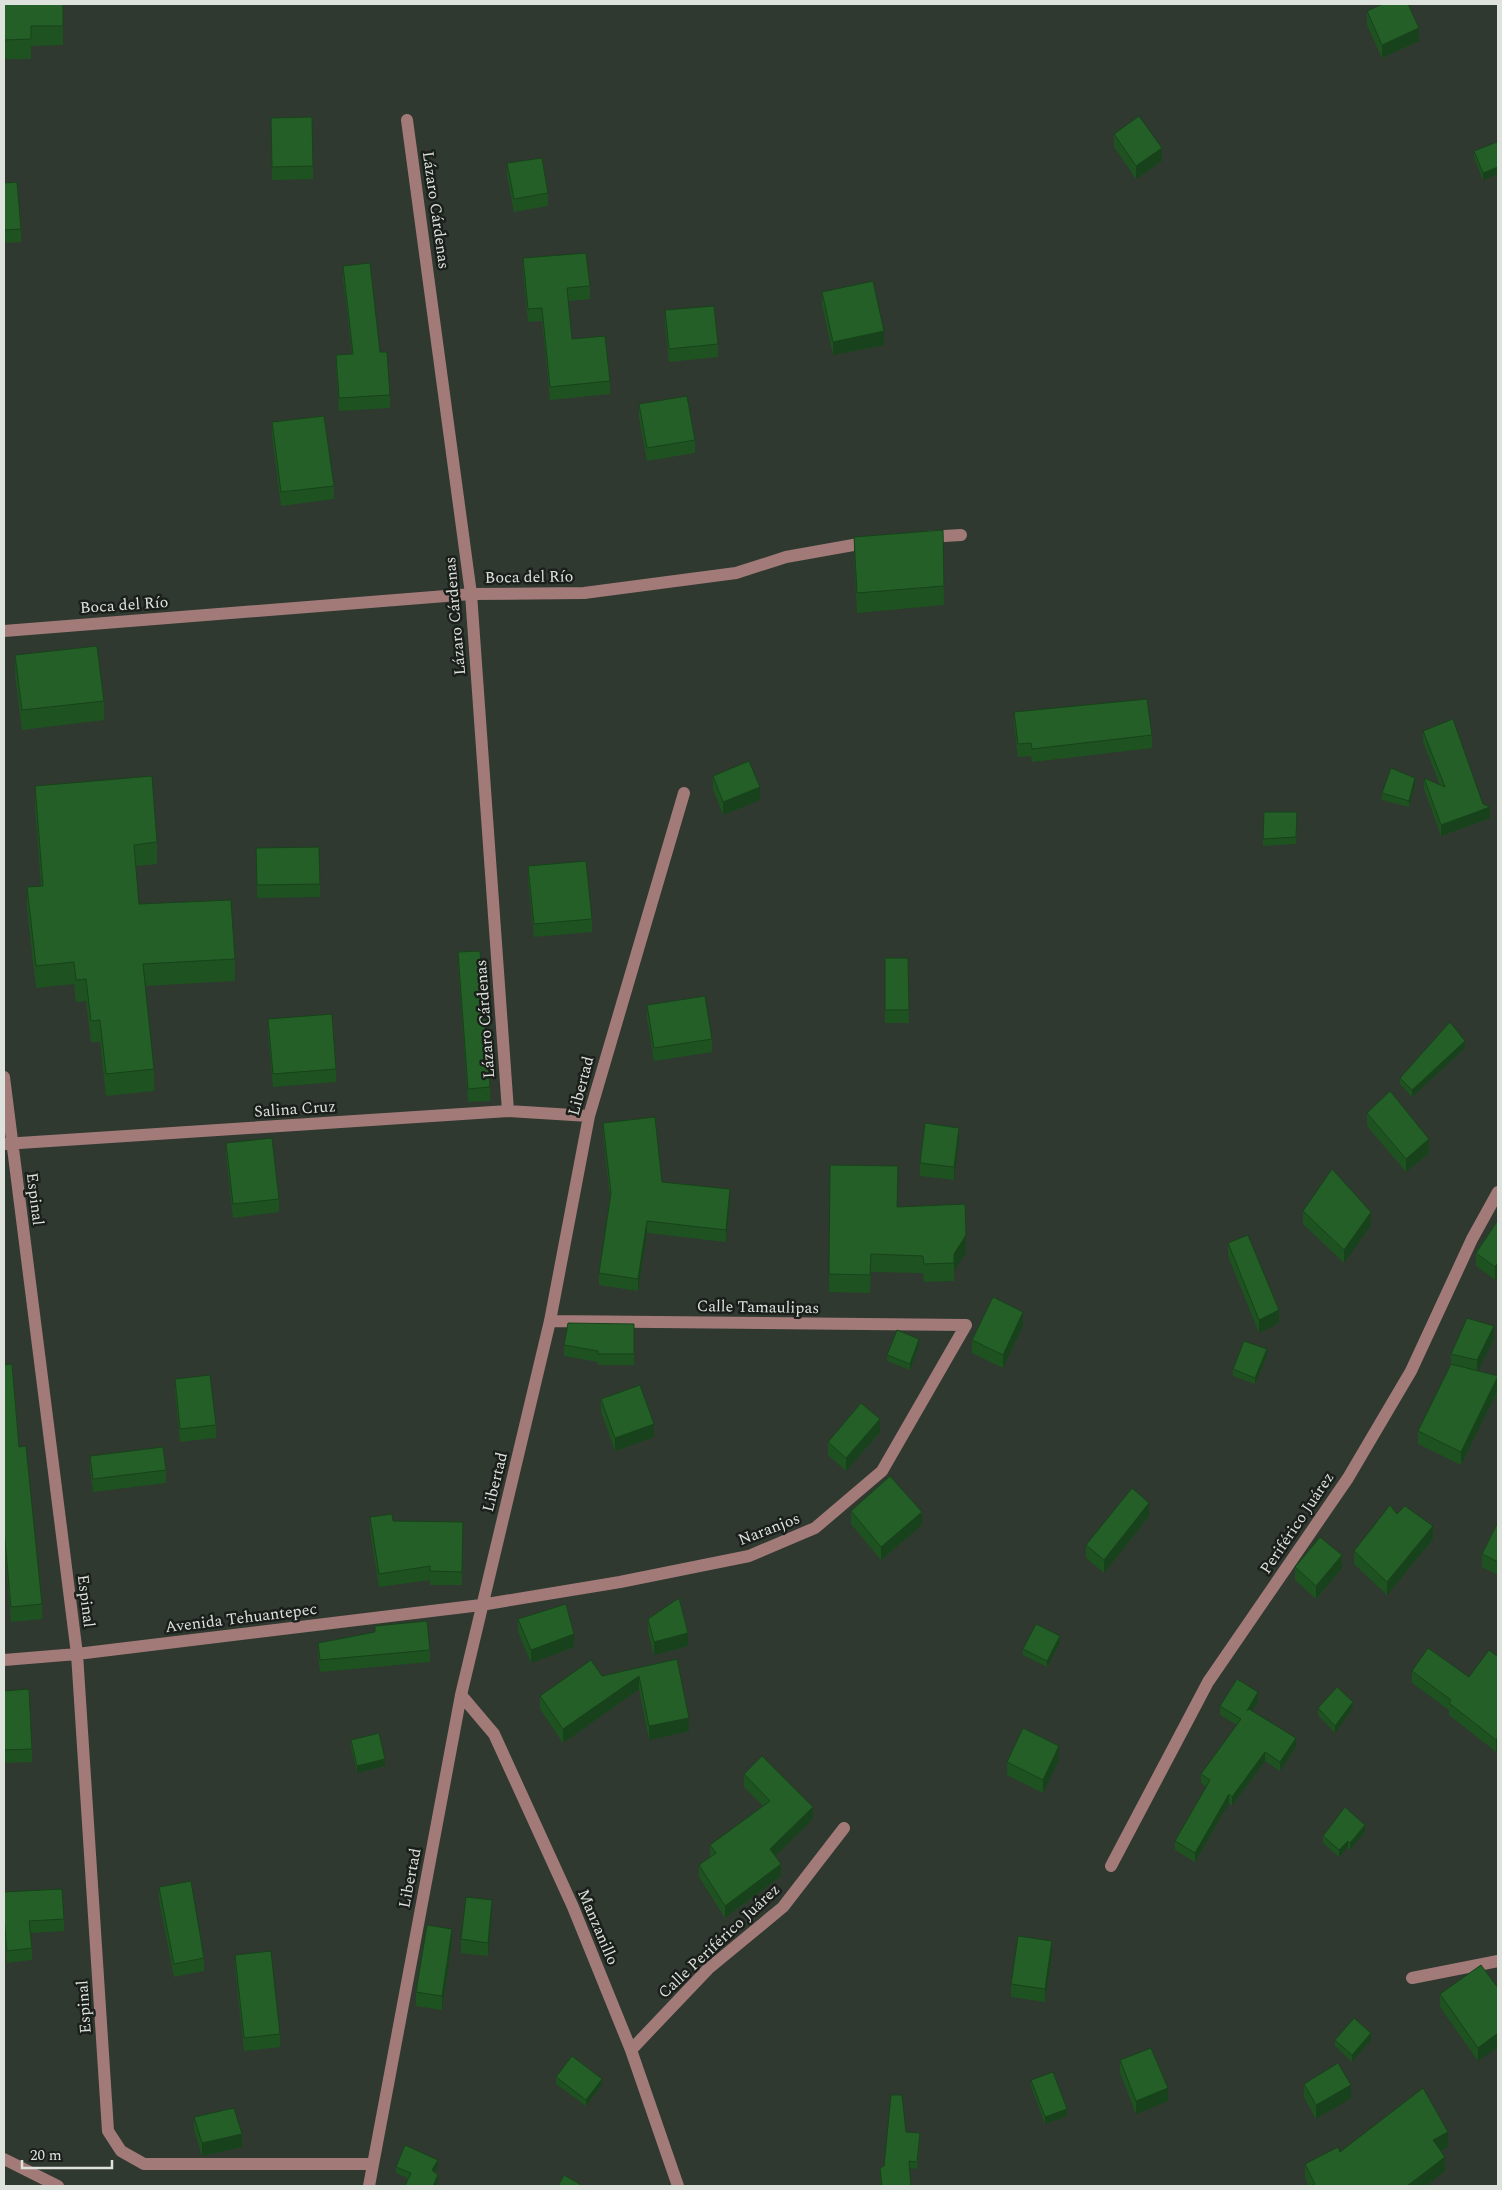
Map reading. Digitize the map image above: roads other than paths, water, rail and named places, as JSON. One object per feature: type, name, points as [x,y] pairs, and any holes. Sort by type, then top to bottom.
[{"type":"street","name":"Lázaro Cárdenas","points":[[407,120],[471,594],[508,1111]]},
{"type":"street","points":[[918,538],[961,535]]},
{"type":"street","name":"Boca del Río","points":[[4,630],[471,594],[584,593],[727,574],[786,557],[855,543],[882,541]]},
{"type":"street","name":"Libertad","points":[[369,2186],[461,1695],[550,1321],[589,1116],[684,792]]},
{"type":"street","name":"Espinal","points":[[4,1077],[7,1144],[77,1654],[108,2131],[121,2151],[144,2164],[373,2164]]},
{"type":"street","name":"Salina Cruz","points":[[7,1144],[508,1111],[589,1116]]},
{"type":"street","name":"Periférico Juárez","points":[[1111,1866],[1208,1682],[1348,1478],[1411,1371],[1472,1239],[1498,1192]]},
{"type":"street","name":"Calle Tamaulipas","points":[[550,1321],[966,1325]]},
{"type":"street","name":"Naranjos","points":[[482,1605],[620,1582],[750,1556],[815,1528],[882,1471],[966,1325]]},
{"type":"street","name":"Avenida Tehuantepec","points":[[4,1660],[77,1654],[482,1605]]},
{"type":"street","name":"Manzanillo","points":[[461,1695],[494,1734],[573,1907],[631,2050],[678,2186]]},
{"type":"street","name":"Calle Periférico Juárez","points":[[631,2050],[708,1969],[783,1907],[844,1828]]},
{"type":"street","points":[[1412,1978],[1498,1961]]},
{"type":"street","points":[[4,2159],[58,2186]]}]
